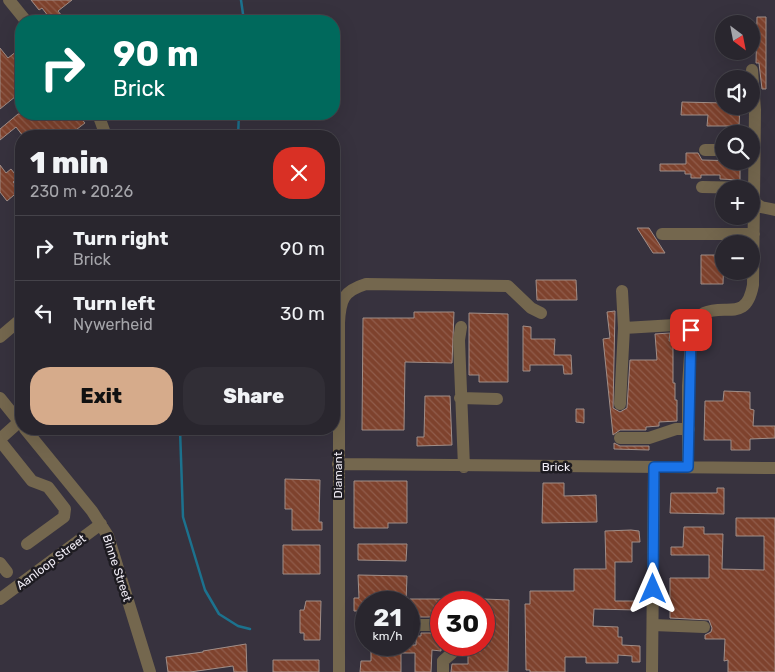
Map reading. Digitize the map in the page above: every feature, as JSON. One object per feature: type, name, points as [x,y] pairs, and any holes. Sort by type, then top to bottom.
[{"type":"street","points":[[9,0],[21,15]]},
{"type":"street","points":[[705,150],[715,150]]},
{"type":"street","points":[[702,187],[715,187]]},
{"type":"street","points":[[760,207],[775,210]]},
{"type":"street","points":[[662,234],[754,234],[754,225]]},
{"type":"street","points":[[624,328],[692,324],[705,313],[737,310],[751,296],[752,280]]},
{"type":"street","name":"Diamant","points":[[340,307],[350,290],[366,284],[508,286],[531,308],[541,313]]},
{"type":"street","points":[[620,404],[624,328],[622,291]]},
{"type":"street","points":[[0,337],[15,324]]},
{"type":"street","points":[[688,467],[690,338],[692,324]]},
{"type":"street","points":[[461,327],[459,340],[460,398],[464,466]]},
{"type":"street","name":"Binne Street","points":[[0,398],[15,416]]},
{"type":"street","points":[[460,398],[497,398]]},
{"type":"street","points":[[620,438],[649,438],[676,429],[688,430]]},
{"type":"street","points":[[15,430],[0,440],[32,481],[48,486],[65,509],[64,516],[27,544]]},
{"type":"street","name":"Binne Street","points":[[30,435],[101,524],[108,536],[150,672]]},
{"type":"street","name":"Diamant","points":[[338,435],[339,672]]},
{"type":"street","name":"Brick","points":[[338,464],[775,468]]},
{"type":"street","points":[[652,672],[654,467]]},
{"type":"street","name":"Aanloop Street","points":[[0,599],[101,524]]},
{"type":"street","points":[[653,625],[704,628]]},
{"type":"street","points":[[443,672],[443,662],[449,656]]},
{"type":"building","points":[[31,0],[72,0],[58,11],[61,15],[47,15],[42,8],[39,10]]},
{"type":"building","points":[[760,17],[766,17],[766,89],[762,89],[759,63],[756,63],[756,60],[760,60]]},
{"type":"building","points":[[0,48],[8,58],[15,53],[15,97],[0,109]]},
{"type":"building","points":[[682,102],[715,103],[715,115],[740,115],[739,125],[707,126],[708,115],[681,115]]},
{"type":"building","points":[[15,116],[15,120],[82,120],[85,123],[76,130],[18,130],[16,127],[0,140],[0,129]]},
{"type":"building","points":[[686,153],[698,153],[702,160],[715,160],[715,170],[740,170],[740,180],[720,179],[720,175],[701,175],[701,178],[691,178],[691,174],[685,174],[685,171],[660,171],[660,164],[686,164]]},
{"type":"building","points":[[0,165],[6,173],[11,169],[15,174],[15,180],[13,182],[15,184],[15,194],[7,201],[0,192]]},
{"type":"building","points":[[637,228],[649,228],[665,253],[653,253]]},
{"type":"building","points":[[701,255],[715,255],[715,280],[723,280],[723,284],[701,284]]},
{"type":"building","points":[[536,280],[576,280],[577,300],[537,300]]},
{"type":"building","points":[[615,311],[613,408],[620,412],[627,408],[630,360],[657,360],[655,334],[670,333],[669,341],[673,341],[673,383],[675,383],[675,400],[677,400],[677,421],[659,422],[659,426],[646,427],[646,430],[620,430],[613,435],[603,339],[610,338],[607,312]]},
{"type":"building","points":[[414,312],[454,312],[452,363],[405,362],[404,430],[362,430],[363,318],[414,318]]},
{"type":"building","points":[[469,313],[508,314],[508,382],[479,382],[479,375],[469,375]]},
{"type":"building","points":[[523,326],[531,327],[531,339],[555,339],[554,355],[571,355],[572,374],[564,374],[563,365],[530,365],[530,371],[523,371]]},
{"type":"building","points":[[724,391],[750,392],[750,409],[754,410],[753,426],[775,426],[775,438],[750,439],[750,450],[731,450],[731,440],[704,440],[705,401],[723,401]]},
{"type":"building","points":[[425,396],[450,396],[452,445],[417,446],[417,437],[424,437]]},
{"type":"building","points":[[576,409],[584,409],[584,423],[576,422]]},
{"type":"building","points":[[614,443],[620,446],[649,446],[649,450],[614,449]]},
{"type":"building","points":[[285,479],[320,480],[319,522],[322,522],[322,530],[292,530],[292,509],[285,509]]},
{"type":"building","points":[[354,481],[407,481],[407,523],[388,523],[388,528],[354,528]]},
{"type":"building","points":[[543,483],[564,483],[564,496],[596,495],[597,522],[542,523]]},
{"type":"building","points":[[717,488],[724,488],[724,514],[670,513],[671,493],[717,493]]},
{"type":"building","points":[[736,518],[775,518],[775,672],[728,672],[728,660],[724,661],[725,639],[705,639],[705,635],[711,632],[712,628],[709,620],[670,618],[670,578],[709,578],[709,555],[671,555],[671,547],[683,547],[684,527],[704,527],[704,534],[723,534],[722,569],[764,570],[764,536],[736,536]]},
{"type":"building","points":[[605,531],[639,531],[640,542],[632,542],[632,562],[615,562],[615,601],[637,601],[637,610],[594,609],[593,626],[618,627],[618,637],[622,637],[622,645],[640,646],[640,662],[632,662],[632,656],[618,655],[618,663],[586,663],[586,657],[565,657],[565,672],[530,672],[530,670],[526,670],[525,604],[530,604],[530,591],[574,591],[574,569],[606,569]]},
{"type":"building","points":[[358,544],[407,544],[406,561],[358,560]]},
{"type":"building","points":[[283,545],[320,545],[320,574],[283,574]]},
{"type":"building","points":[[358,575],[407,576],[406,591],[359,591]]},
{"type":"building","points":[[420,599],[430,599],[430,617],[420,617]]},
{"type":"building","points":[[495,599],[509,600],[508,672],[451,672],[452,664],[468,664],[468,656],[495,656]]},
{"type":"building","points":[[306,601],[321,601],[320,640],[304,640],[304,633],[300,633],[300,610],[304,610]]},
{"type":"building","points":[[421,633],[430,633],[431,672],[415,672],[415,656],[420,656]]},
{"type":"building","points":[[246,644],[247,672],[234,672],[233,666],[190,672],[168,672],[166,657]]},
{"type":"building","points":[[371,656],[401,656],[401,672],[360,672],[361,661],[371,661]]},
{"type":"building","points":[[273,660],[319,660],[319,672],[273,672]]},
{"type":"waterway","points":[[241,0],[243,15]]},
{"type":"waterway","points":[[238,130],[239,120]]},
{"type":"waterway","points":[[180,435],[183,517],[205,590],[219,614],[238,626],[250,629]]},
{"type":"route","points":[[653,589],[654,467],[688,467],[688,386],[691,330]]}]
